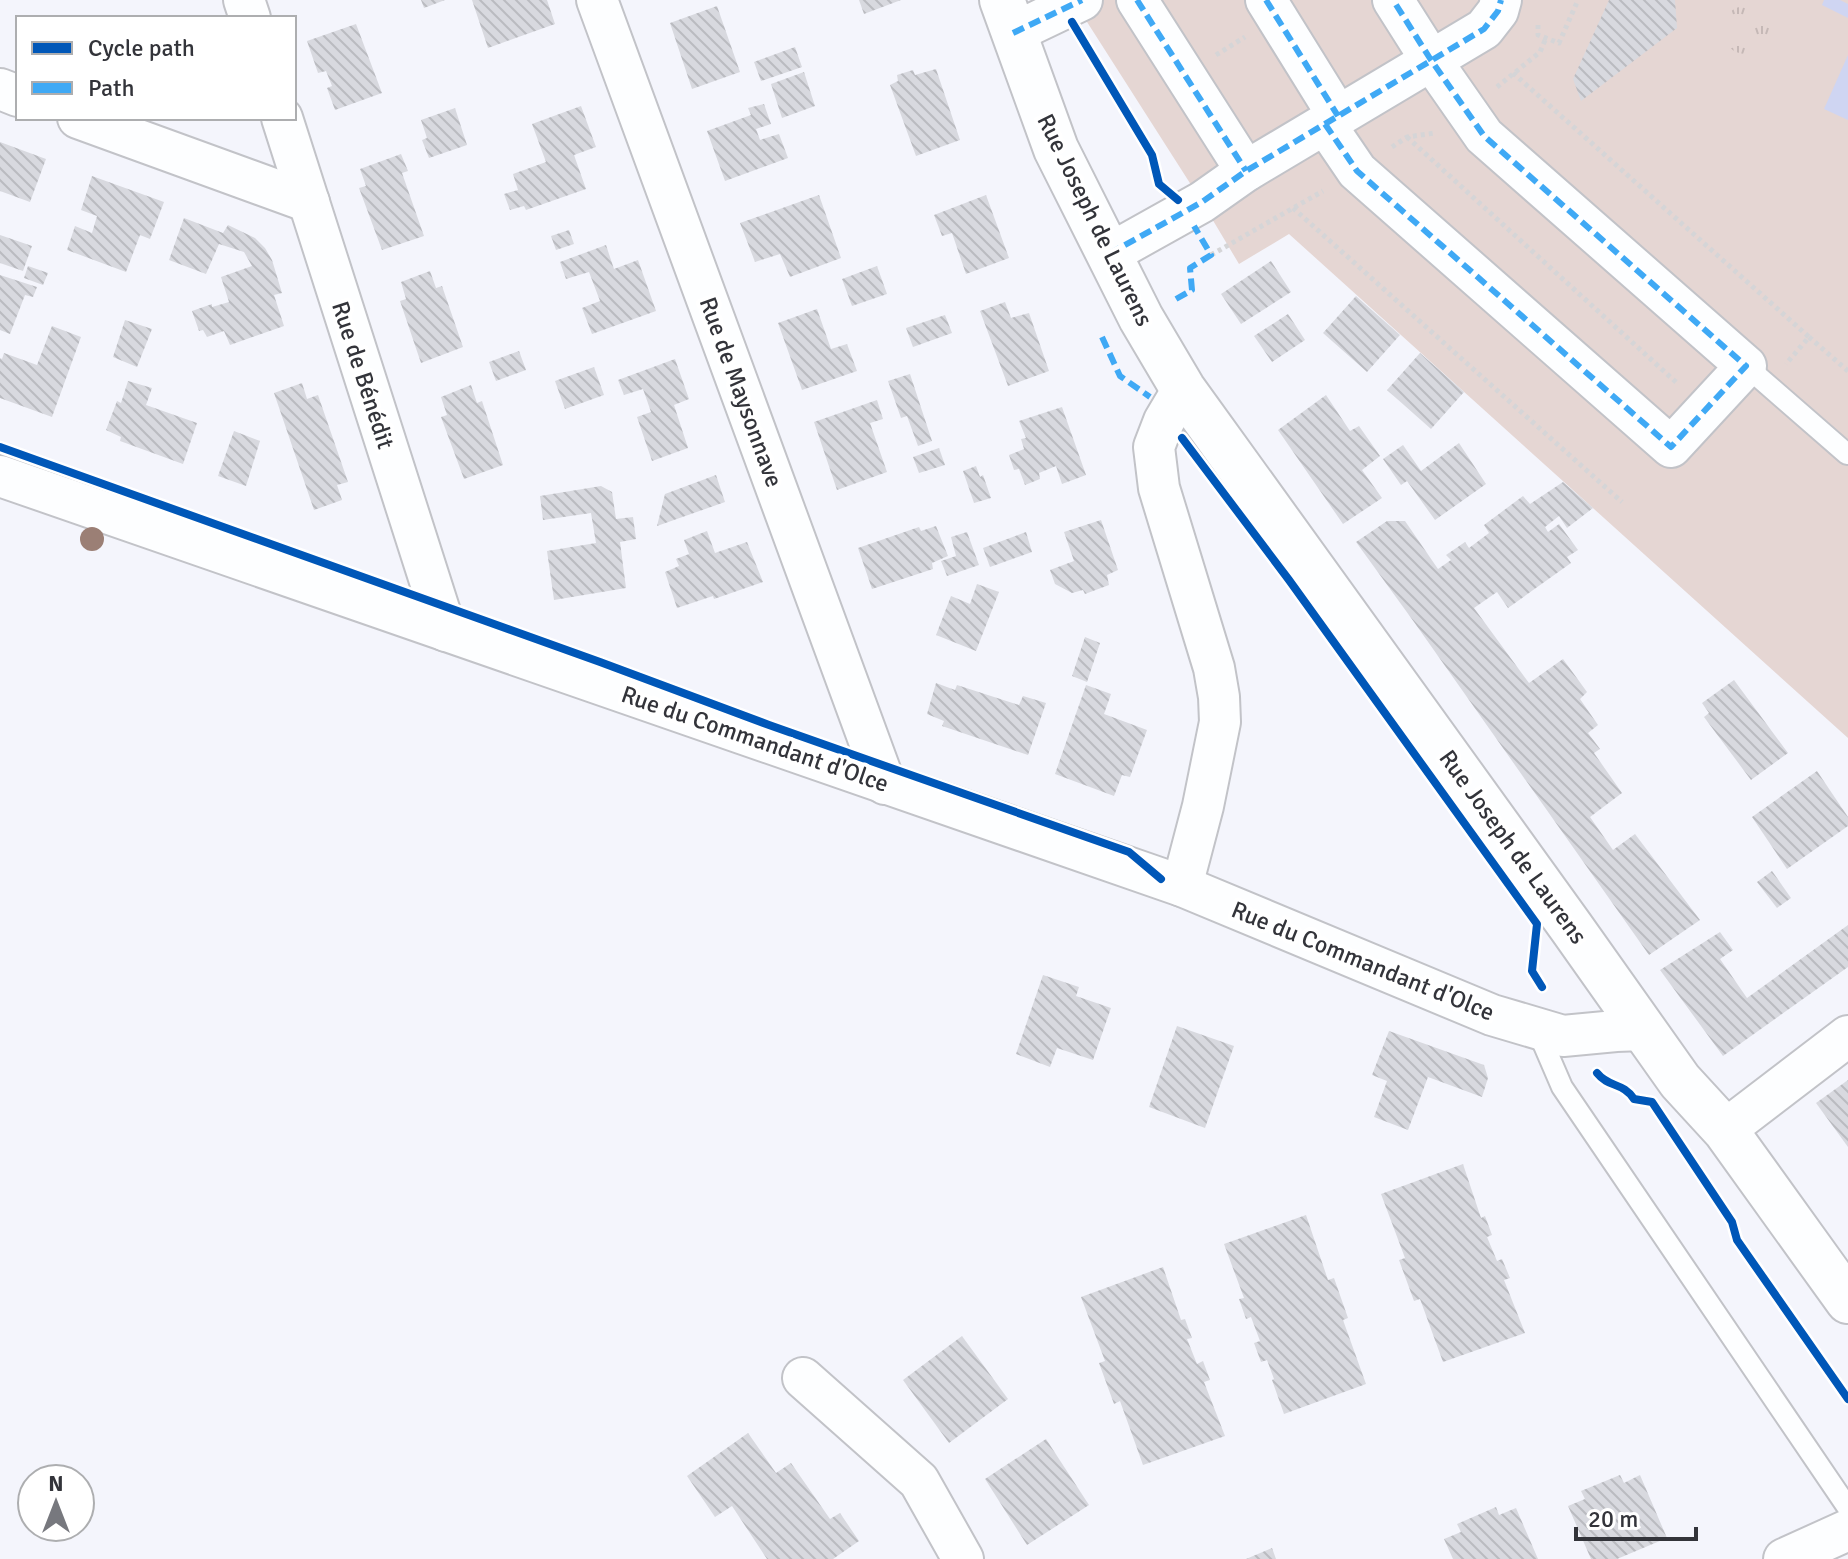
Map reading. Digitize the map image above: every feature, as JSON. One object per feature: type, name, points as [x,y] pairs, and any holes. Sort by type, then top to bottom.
[{"type":"main road","name":"Rue Joseph de Laurens","points":[[1007,16],[1056,149],[1141,318],[1183,389],[1680,1081],[1725,1130],[1848,1301]]},
{"type":"street","name":"Rue de Maysonnave","points":[[597,0],[885,784]]},
{"type":"street","points":[[1007,16],[1082,0]]},
{"type":"street","points":[[1137,0],[1246,171]]},
{"type":"street","points":[[1266,0],[1357,171],[1671,447],[1746,366],[1484,136],[1393,0]]},
{"type":"street","points":[[1109,254],[1202,202],[1246,171],[1484,29],[1498,11],[1501,0]]},
{"type":"street","points":[[84,120],[309,202]]},
{"type":"street","name":"Rue de Bénédit","points":[[283,120],[446,631]]},
{"type":"street","points":[[1182,886],[1220,722],[1214,668],[1159,488],[1154,447],[1164,421],[1183,389]]},
{"type":"street","name":"Rue du Commandant d'Olce","points":[[0,476],[1182,886],[1492,1015],[1563,1036],[1644,1030]]},
{"type":"street","points":[[1725,1130],[1848,1036]]},
{"type":"street","points":[[803,1378],[919,1481],[963,1559]]},
{"type":"street","points":[[1784,1559],[1848,1530]]},
{"type":"lane","points":[[1746,366],[1847,454]]},
{"type":"lane","points":[[1537,1028],[1562,1087],[1848,1508]]},
{"type":"path","points":[[1538,23],[1538,35],[1559,43],[1578,0]]},
{"type":"path","points":[[1507,79],[1540,52],[1546,38]]},
{"type":"path","points":[[1293,208],[1622,502]]},
{"type":"path","points":[[1809,337],[1848,371]]},
{"type":"green space","points":[[1073,0],[1848,0],[1848,738],[1289,234],[1239,264]]},
{"type":"green space","points":[[1746,6],[1755,7],[1763,13],[1769,21],[1769,39],[1763,47],[1755,53],[1746,54],[1737,53],[1729,47],[1723,39],[1722,30],[1723,21],[1729,13],[1737,7]]},
{"type":"water","points":[[1824,0],[1840,0],[1848,4],[1848,18],[1822,5]]},
{"type":"water","points":[[1848,55],[1848,120],[1824,109]]},
{"type":"building","points":[[421,0],[445,0],[424,8]]},
{"type":"building","points":[[472,0],[547,0],[555,24],[488,48]]},
{"type":"building","points":[[859,0],[901,0],[864,14]]},
{"type":"building","points":[[1609,0],[1675,0],[1677,28],[1581,101],[1573,79]]},
{"type":"building","points":[[717,6],[740,72],[692,89],[670,23]]},
{"type":"building","points":[[356,24],[382,93],[335,110],[327,88],[332,86],[326,71],[318,73],[307,41]]},
{"type":"building","points":[[795,47],[802,67],[761,81],[754,62]]},
{"type":"building","points":[[936,69],[960,140],[916,156],[890,85],[898,81],[897,75],[913,70],[915,75]]},
{"type":"building","points":[[804,72],[815,106],[782,118],[771,84]]},
{"type":"building","points":[[764,104],[771,124],[756,129],[760,140],[779,134],[788,158],[725,181],[707,131],[751,115],[748,108]]},
{"type":"building","points":[[581,106],[596,147],[574,155],[586,189],[526,210],[524,206],[510,210],[504,194],[518,190],[513,174],[546,162],[532,124]]},
{"type":"building","points":[[455,108],[467,145],[429,158],[422,140],[427,138],[421,120]]},
{"type":"building","points":[[0,142],[46,159],[30,202],[0,191]]},
{"type":"building","points":[[401,154],[408,171],[402,173],[424,236],[382,250],[359,188],[366,186],[360,169]]},
{"type":"building","points":[[92,176],[164,202],[150,239],[140,235],[126,272],[67,250],[75,226],[92,233],[97,216],[81,210]]},
{"type":"building","points":[[819,195],[841,258],[790,277],[780,254],[755,262],[740,223]]},
{"type":"building","points":[[986,195],[1009,258],[966,274],[952,233],[942,236],[934,215]]},
{"type":"building","points":[[184,218],[223,233],[228,225],[255,238],[265,248],[282,293],[274,295],[284,326],[230,345],[224,331],[207,337],[203,330],[199,331],[192,311],[229,302],[221,277],[252,266],[244,252],[219,244],[206,274],[169,260]]},
{"type":"building","points":[[569,230],[574,244],[556,250],[551,236]]},
{"type":"building","points":[[0,235],[32,246],[23,271],[0,263]]},
{"type":"building","points":[[606,245],[614,269],[638,260],[656,311],[592,334],[582,308],[600,301],[589,272],[566,279],[560,262]]},
{"type":"building","points":[[1271,261],[1291,292],[1241,324],[1221,294]]},
{"type":"building","points":[[28,266],[48,273],[43,285],[24,278]]},
{"type":"building","points":[[877,266],[887,294],[852,306],[842,279]]},
{"type":"building","points":[[430,271],[436,288],[442,286],[463,347],[421,363],[400,301],[406,299],[401,282]]},
{"type":"building","points":[[0,275],[37,287],[33,297],[25,295],[10,334],[0,330]]},
{"type":"building","points":[[1356,296],[1400,335],[1367,372],[1323,333]]},
{"type":"building","points":[[1005,302],[1011,318],[1029,313],[1049,371],[1008,386],[980,311]]},
{"type":"building","points":[[817,309],[831,349],[847,344],[857,371],[802,390],[778,323]]},
{"type":"building","points":[[1288,314],[1305,340],[1272,362],[1254,336]]},
{"type":"building","points":[[945,315],[952,333],[913,347],[906,328]]},
{"type":"building","points":[[125,320],[152,329],[137,367],[113,357]]},
{"type":"building","points":[[52,326],[81,337],[52,417],[0,398],[0,358],[4,353],[37,365]]},
{"type":"building","points":[[519,351],[526,370],[496,381],[489,362]]},
{"type":"building","points":[[1420,353],[1464,392],[1431,429],[1387,390]]},
{"type":"building","points":[[675,359],[689,399],[674,405],[688,448],[652,461],[637,417],[651,412],[643,389],[624,395],[618,380]]},
{"type":"building","points":[[594,367],[604,395],[565,409],[555,381]]},
{"type":"building","points":[[910,374],[932,441],[918,446],[907,416],[901,418],[888,381]]},
{"type":"building","points":[[128,381],[152,388],[146,405],[197,423],[183,464],[120,441],[121,437],[106,430],[117,401],[121,403]]},
{"type":"building","points":[[302,383],[307,399],[318,395],[348,482],[337,485],[342,500],[314,510],[274,393]]},
{"type":"building","points":[[471,385],[477,403],[482,401],[503,465],[464,479],[441,417],[447,415],[441,397]]},
{"type":"building","points":[[1326,395],[1350,431],[1359,426],[1380,456],[1362,470],[1382,498],[1343,524],[1278,430]]},
{"type":"building","points":[[877,400],[883,419],[870,423],[887,472],[837,490],[814,422]]},
{"type":"building","points":[[1062,407],[1086,475],[1062,484],[1056,466],[1039,473],[1040,479],[1025,485],[1019,469],[1014,470],[1009,455],[1024,449],[1021,439],[1026,438],[1019,421]]},
{"type":"building","points":[[234,431],[260,441],[246,486],[218,476]]},
{"type":"building","points":[[1459,443],[1486,484],[1435,520],[1407,481],[1401,485],[1383,459],[1403,445],[1421,471]]},
{"type":"building","points":[[939,448],[945,465],[919,473],[913,457]]},
{"type":"building","points":[[976,466],[980,477],[983,475],[991,498],[974,503],[963,471]]},
{"type":"building","points":[[716,475],[725,502],[657,526],[665,494]]},
{"type":"building","points":[[1563,482],[1593,508],[1567,528],[1559,516],[1545,527],[1548,532],[1559,524],[1578,550],[1567,557],[1571,563],[1508,608],[1497,592],[1474,608],[1529,683],[1563,659],[1587,692],[1580,699],[1598,725],[1588,733],[1600,749],[1594,753],[1622,793],[1590,817],[1613,850],[1635,834],[1700,920],[1649,955],[1356,542],[1387,521],[1405,521],[1438,569],[1451,560],[1446,555],[1465,542],[1469,548],[1489,533],[1484,525],[1523,496],[1530,504]]},
{"type":"building","points":[[601,486],[612,492],[616,519],[633,517],[636,539],[620,542],[626,588],[554,600],[547,551],[596,543],[591,513],[543,520],[540,496]]},
{"type":"building","points":[[1101,520],[1118,570],[1107,575],[1109,585],[1085,594],[1083,590],[1072,593],[1055,584],[1050,570],[1074,561],[1064,532]]},
{"type":"building","points":[[936,526],[948,556],[932,563],[933,569],[872,589],[858,548],[919,527],[921,531]]},
{"type":"building","points":[[707,531],[715,553],[747,542],[763,582],[677,608],[665,572],[679,566],[676,559],[689,554],[684,540]]},
{"type":"building","points":[[967,532],[979,565],[947,576],[941,561],[956,556],[951,537]]},
{"type":"building","points":[[1026,532],[1032,552],[990,567],[983,548]]},
{"type":"building","points":[[977,584],[999,592],[976,651],[936,635],[951,596],[970,604]]},
{"type":"building","points":[[1085,637],[1100,643],[1087,682],[1072,676]]},
{"type":"building","points":[[1734,680],[1788,753],[1751,780],[1704,717],[1709,713],[1702,703]]},
{"type":"building","points":[[936,683],[955,690],[957,685],[1019,705],[1023,696],[1046,703],[1028,755],[942,726],[944,721],[927,714]]},
{"type":"building","points":[[1086,685],[1111,694],[1104,714],[1147,730],[1130,777],[1122,775],[1114,796],[1055,774]]},
{"type":"building","points":[[1817,771],[1848,817],[1848,826],[1787,869],[1752,817]]},
{"type":"building","points":[[1772,871],[1791,898],[1777,908],[1757,882]]},
{"type":"building","points":[[1848,925],[1848,967],[1723,1056],[1660,970],[1720,932],[1733,950],[1720,959],[1747,998]]},
{"type":"building","points":[[1043,975],[1079,987],[1076,996],[1111,1008],[1093,1060],[1057,1048],[1050,1067],[1016,1054]]},
{"type":"building","points":[[1177,1026],[1234,1046],[1205,1128],[1149,1107]]},
{"type":"building","points":[[1389,1031],[1484,1065],[1488,1078],[1482,1097],[1428,1077],[1408,1130],[1374,1117],[1387,1081],[1372,1075]]},
{"type":"building","points":[[1848,1080],[1848,1147],[1816,1103]]},
{"type":"building","points":[[1463,1164],[1481,1218],[1485,1216],[1492,1235],[1487,1237],[1497,1261],[1502,1259],[1510,1278],[1504,1280],[1525,1333],[1443,1362],[1420,1299],[1414,1301],[1399,1260],[1405,1258],[1381,1194]]},
{"type":"building","points":[[1306,1215],[1328,1280],[1334,1278],[1348,1318],[1343,1320],[1366,1384],[1284,1414],[1267,1360],[1261,1362],[1254,1343],[1260,1341],[1251,1317],[1246,1319],[1239,1299],[1244,1298],[1224,1244]]},
{"type":"building","points":[[1163,1267],[1181,1320],[1185,1319],[1192,1338],[1187,1339],[1197,1364],[1203,1361],[1210,1380],[1204,1382],[1225,1436],[1143,1465],[1120,1401],[1114,1404],[1099,1363],[1105,1361],[1081,1297]]},
{"type":"building","points":[[962,1336],[1008,1399],[949,1443],[903,1380]]},
{"type":"building","points":[[748,1433],[776,1473],[791,1463],[830,1519],[840,1513],[859,1541],[833,1559],[767,1559],[732,1506],[715,1517],[687,1476]]},
{"type":"building","points":[[1046,1439],[1089,1505],[1027,1545],[985,1479]]},
{"type":"building","points":[[1620,1475],[1624,1483],[1640,1475],[1667,1538],[1617,1559],[1591,1559],[1568,1506],[1585,1499],[1581,1491]]},
{"type":"building","points":[[1496,1507],[1499,1515],[1516,1508],[1538,1559],[1453,1559],[1444,1539],[1461,1532],[1457,1524]]},
{"type":"building","points":[[1272,1548],[1276,1559],[1246,1559]]},
{"type":"marked path","points":[[1013,33],[1082,0]]},
{"type":"marked path","points":[[1137,0],[1246,171]]},
{"type":"marked path","points":[[1266,0],[1338,116]]},
{"type":"marked path","points":[[1325,124],[1357,171],[1671,447],[1746,366],[1484,136],[1393,0]]},
{"type":"marked path","points":[[1109,254],[1202,202],[1246,171],[1484,29],[1498,11],[1501,0]]},
{"type":"marked path","points":[[1176,299],[1192,290],[1190,268],[1211,255],[1194,226]]},
{"type":"marked path","points":[[1102,337],[1120,376],[1150,397]]},
{"type":"cycle path","points":[[1072,22],[1152,155],[1159,184],[1178,200]]},
{"type":"cycle path","points":[[1182,438],[1289,580],[1537,924],[1532,971],[1542,987]]},
{"type":"cycle path","points":[[0,447],[1129,852],[1161,879]]},
{"type":"cycle path","points":[[1597,1073],[1634,1099],[1652,1102],[1732,1222],[1737,1240],[1848,1399]]}]
